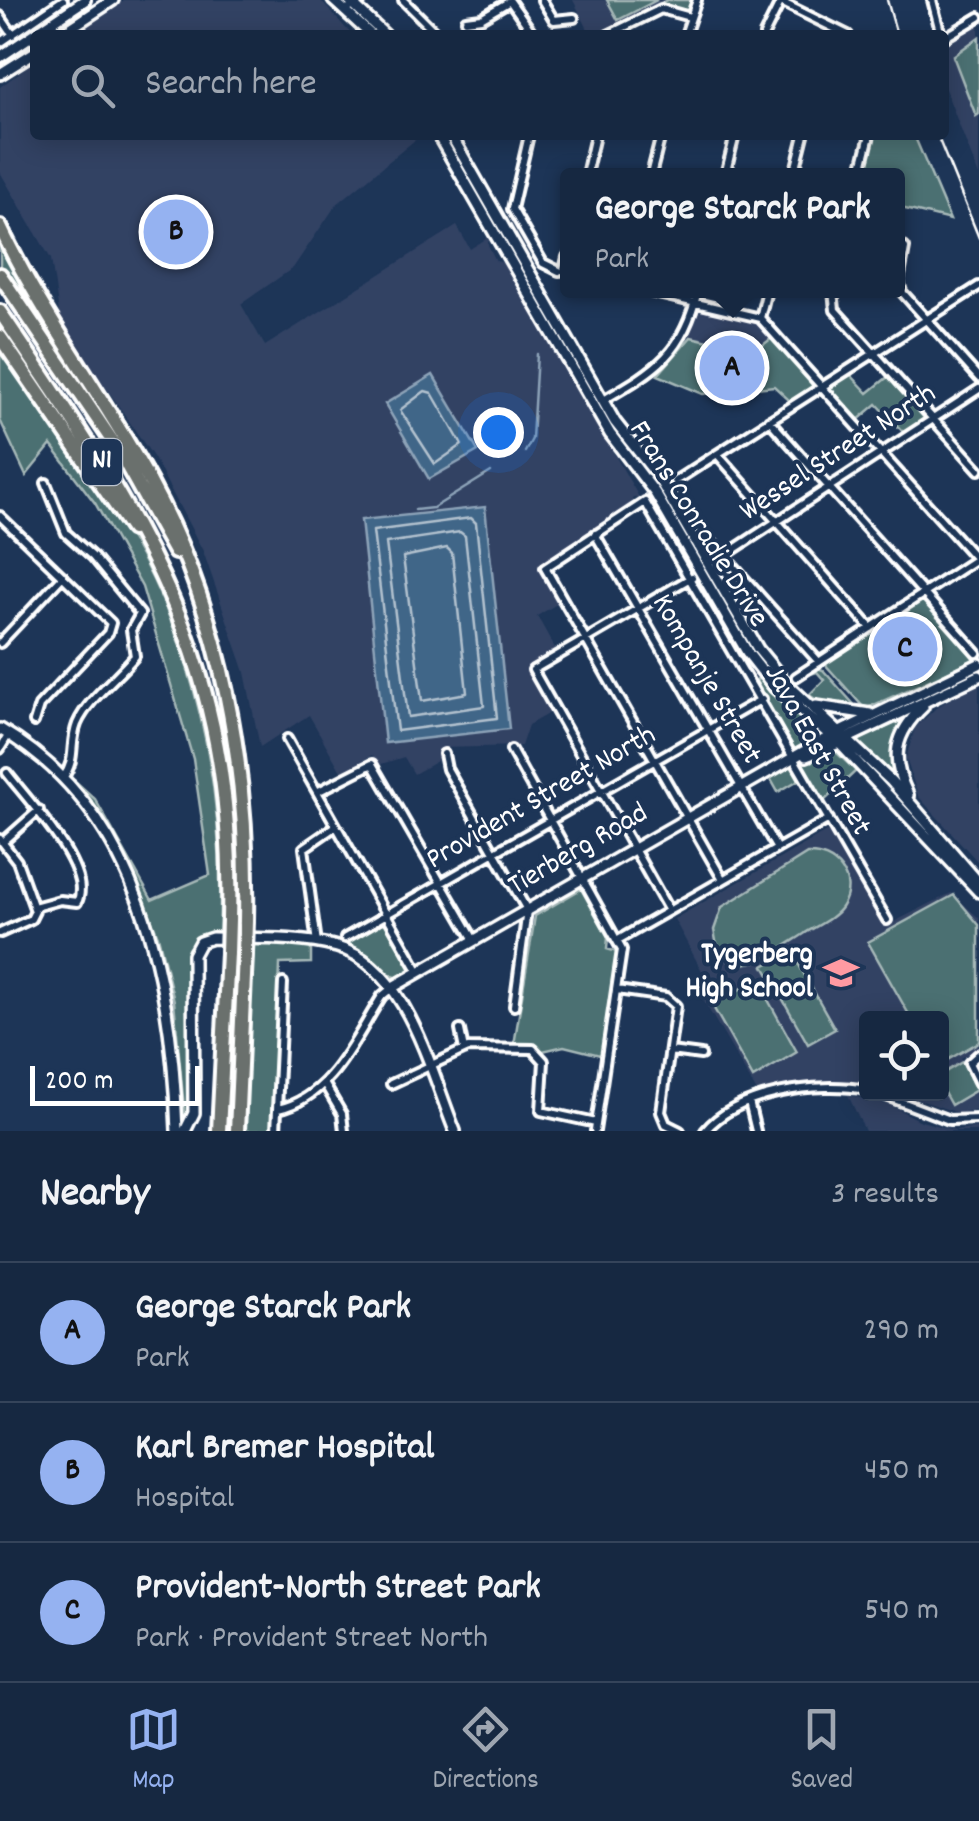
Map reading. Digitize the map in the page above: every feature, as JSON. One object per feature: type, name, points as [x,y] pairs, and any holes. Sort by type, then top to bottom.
[{"type":"highway","points":[[0,227],[168,517],[205,608],[224,686]]},
{"type":"highway","name":"N1","points":[[0,275],[143,491],[182,568],[224,686],[244,808],[246,921],[237,1131]]},
{"type":"highway","name":"N1","points":[[0,312],[126,501],[184,623],[206,694],[223,780],[229,920],[219,1131]]},
{"type":"highway","points":[[0,337],[127,520],[184,623]]},
{"type":"main road","points":[[41,30],[85,0]]},
{"type":"main road","points":[[67,30],[112,0]]},
{"type":"main road","points":[[334,0],[352,4],[381,30]]},
{"type":"main road","points":[[352,4],[368,30]]},
{"type":"main road","points":[[0,58],[30,38]]},
{"type":"main road","points":[[0,74],[30,55]]},
{"type":"main road","name":"Frans Conradie Drive","points":[[441,140],[655,492],[746,652],[775,688],[840,737],[913,805],[975,878],[979,892]]},
{"type":"main road","name":"Frans Conradie Drive","points":[[454,140],[598,404],[664,487],[758,649],[975,878]]},
{"type":"main road","name":"Tierberg Road","points":[[840,737],[978,659]]},
{"type":"main road","name":"Tierberg Road","points":[[393,986],[793,759],[979,676]]},
{"type":"main road","points":[[913,805],[897,771],[896,746],[907,722],[932,698]]},
{"type":"main road","points":[[809,704],[840,713],[875,714]]},
{"type":"main road","points":[[4,731],[63,778],[111,846],[150,932],[170,1018],[181,1130]]},
{"type":"main road","points":[[181,1130],[194,1113],[192,959],[197,946],[212,938],[317,944],[354,954],[393,986],[455,1131]]},
{"type":"street","points":[[0,44],[63,0]]},
{"type":"street","points":[[466,20],[482,18],[510,0],[531,30]]},
{"type":"street","points":[[542,0],[554,20],[574,18]]},
{"type":"street","points":[[686,30],[697,0]]},
{"type":"street","points":[[766,30],[780,0],[832,30]]},
{"type":"street","points":[[932,0],[942,30]]},
{"type":"street","points":[[410,2],[434,30]]},
{"type":"street","points":[[623,30],[660,9],[690,17]]},
{"type":"street","points":[[0,16],[13,34]]},
{"type":"street","points":[[949,34],[979,17]]},
{"type":"street","points":[[528,140],[512,209],[544,265],[560,271]]},
{"type":"street","points":[[588,168],[594,140]]},
{"type":"street","points":[[653,168],[660,140]]},
{"type":"street","points":[[727,168],[734,140]]},
{"type":"street","points":[[796,168],[803,140]]},
{"type":"street","points":[[862,168],[869,140]]},
{"type":"street","points":[[675,481],[979,286]]},
{"type":"street","points":[[905,295],[979,378]]},
{"type":"street","points":[[672,298],[760,318],[978,559],[796,677]]},
{"type":"street","points":[[598,404],[664,362],[683,334],[696,298]]},
{"type":"street","points":[[760,318],[764,298]]},
{"type":"street","points":[[833,298],[832,307],[979,470]]},
{"type":"street","name":"Wessel Street North","points":[[724,556],[979,389]]},
{"type":"street","points":[[769,420],[978,659]]},
{"type":"street","points":[[717,454],[871,628]]},
{"type":"street","points":[[46,483],[66,533],[93,556],[140,612],[132,627],[136,655],[80,719],[73,741],[75,758],[63,778]]},
{"type":"street","name":"Java East Street","points":[[595,534],[645,502],[692,577],[887,920]]},
{"type":"street","points":[[0,516],[108,618],[111,628],[39,706],[34,722]]},
{"type":"street","points":[[692,520],[819,662]]},
{"type":"street","points":[[0,530],[7,522]]},
{"type":"street","points":[[595,534],[546,566],[723,880]]},
{"type":"street","name":"Kompanje Street","points":[[595,534],[776,849]]},
{"type":"street","points":[[0,643],[64,576]]},
{"type":"street","points":[[669,911],[534,674],[536,666],[692,577]]},
{"type":"street","name":"Provident Street North","points":[[345,938],[762,699]]},
{"type":"street","points":[[0,749],[4,731]]},
{"type":"street","points":[[287,739],[419,972]]},
{"type":"street","points":[[391,1084],[464,1050],[538,1051],[544,1061],[541,1111],[595,1127],[623,954],[511,750]]},
{"type":"street","points":[[444,754],[446,766],[526,910],[514,1006]]},
{"type":"street","points":[[317,792],[366,764],[374,766],[474,940]]},
{"type":"street","points":[[0,933],[31,919],[38,906],[62,900],[75,902],[81,894],[59,838],[6,773]]},
{"type":"street","points":[[38,906],[2,841],[39,810]]},
{"type":"street","points":[[618,940],[829,819]]},
{"type":"street","points":[[317,944],[304,848],[336,826]]},
{"type":"street","points":[[276,1131],[283,983]]},
{"type":"street","points":[[278,1109],[302,1102],[324,1085],[382,996],[393,986]]},
{"type":"street","points":[[617,990],[672,1001],[676,1012],[662,1115],[668,1126],[680,1131]]},
{"type":"street","points":[[460,1030],[464,1050]]},
{"type":"street","points":[[670,1050],[701,1055]]},
{"type":"street","points":[[979,1054],[970,1061],[979,1083]]},
{"type":"street","points":[[324,1085],[342,1114],[344,1131]]},
{"type":"street","points":[[706,1131],[724,1113],[749,1102],[817,1088],[859,1090]]},
{"type":"street","points":[[900,1101],[950,1120],[979,1119]]},
{"type":"street","points":[[749,1102],[756,1131]]},
{"type":"shaded area","points":[[124,0],[320,0],[347,30],[80,30]]},
{"type":"shaded area","points":[[573,0],[667,0],[606,30],[588,30]]},
{"type":"shaded area","points":[[979,24],[979,176],[949,99],[949,44]]},
{"type":"shaded area","points":[[30,65],[30,140],[415,140],[336,205],[293,268],[241,304],[265,346],[457,226],[470,249],[489,237],[488,245],[496,261],[505,263],[640,499],[633,497],[631,505],[539,565],[560,602],[537,616],[556,650],[526,668],[551,712],[528,725],[521,746],[440,748],[437,761],[414,774],[404,757],[378,765],[372,755],[342,773],[309,715],[260,747],[245,672],[203,551],[154,458],[60,320],[51,259],[0,172],[0,87]]},
{"type":"shaded area","points":[[704,310],[759,323],[772,338],[749,356],[743,349],[689,338],[697,314]]},
{"type":"shaded area","points":[[979,682],[979,863],[918,796],[906,758],[915,728],[937,707]]},
{"type":"shaded area","name":"Tygerberg High School","points":[[826,832],[832,834],[886,926],[951,893],[979,918],[979,1048],[961,1058],[979,1090],[977,1110],[958,1113],[923,1101],[949,1101],[949,1011],[859,1011],[859,1082],[824,1080],[757,1092],[698,991],[709,984],[674,919]]},
{"type":"shaded area","points":[[848,1095],[859,1101],[890,1105],[921,1121],[955,1130],[979,1127],[979,1131],[865,1131]]},
{"type":"green space","points":[[607,0],[657,0],[618,20]]},
{"type":"green space","points":[[667,0],[694,0],[687,12],[660,5],[606,30]]},
{"type":"green space","points":[[979,37],[979,114],[976,116],[953,56]]},
{"type":"green space","points":[[872,140],[916,140],[950,220],[905,209],[905,168],[865,168]]},
{"type":"green space","points":[[0,248],[126,448],[0,268]]},
{"type":"green space","points":[[691,337],[743,349],[749,356],[772,338],[814,386],[790,401],[774,386],[703,394],[658,375]]},
{"type":"green space","points":[[0,350],[92,478],[142,558],[163,602],[195,693],[214,789],[219,935],[199,936],[188,949],[189,1110],[185,1119],[174,1001],[158,936],[133,873],[74,780],[95,799],[152,900],[210,875],[193,759],[142,587],[95,503],[51,445],[26,476],[0,420]]},
{"type":"green space","points":[[849,373],[868,393],[889,376],[927,419],[904,433],[877,404],[857,421],[827,387]]},
{"type":"green space","points":[[604,413],[656,486],[751,640],[807,711],[753,653],[659,492]]},
{"type":"green space","points":[[924,598],[975,660],[865,709],[824,663]]},
{"type":"green space","points":[[818,668],[859,710],[822,703],[809,695],[824,680],[817,672],[807,675]]},
{"type":"green space","points":[[758,678],[856,771],[823,802],[756,681]]},
{"type":"green space","points":[[905,719],[892,752],[898,783],[857,740]]},
{"type":"green space","points":[[792,764],[800,779],[778,792],[769,776]]},
{"type":"green space","points":[[807,854],[826,857],[846,877],[846,896],[839,910],[765,957],[738,964],[727,960],[714,930],[722,907]]},
{"type":"green space","points":[[581,889],[608,937],[607,949],[617,952],[604,1056],[564,1046],[543,1051],[531,1045],[514,1045],[535,916]]},
{"type":"green space","points":[[954,895],[979,925],[979,1042],[949,1059],[949,1011],[907,1011],[868,942]]},
{"type":"green space","points":[[386,920],[413,967],[399,979],[339,944]]},
{"type":"green space","points":[[260,942],[311,946],[311,963],[280,964],[274,1131],[243,1131],[254,945]]},
{"type":"green space","points":[[791,951],[835,1029],[808,1044],[764,966]]},
{"type":"green space","points":[[757,980],[797,1052],[753,1078],[712,1005]]},
{"type":"green space","points":[[962,1062],[978,1089],[951,1105],[949,1101],[949,1070]]},
{"type":"water","points":[[433,375],[478,451],[429,479],[385,404]]},
{"type":"water","points":[[485,507],[509,729],[385,743],[361,520]]},
{"type":"waterway","points":[[525,452],[532,439],[537,354]]},
{"type":"waterway","points":[[415,510],[433,508],[491,472]]},
{"type":"railway","points":[[887,0],[896,30]]},
{"type":"railway","points":[[939,140],[979,238]]},
{"type":"place","name":"Karl Bremer Hospital","points":[[176,232]]},
{"type":"place","name":"George Starck Park","points":[[732,368]]},
{"type":"place","name":"Provident-North Street Park","points":[[905,649]]},
{"type":"place","name":"Tygerberg High School","points":[[841,973]]}]
